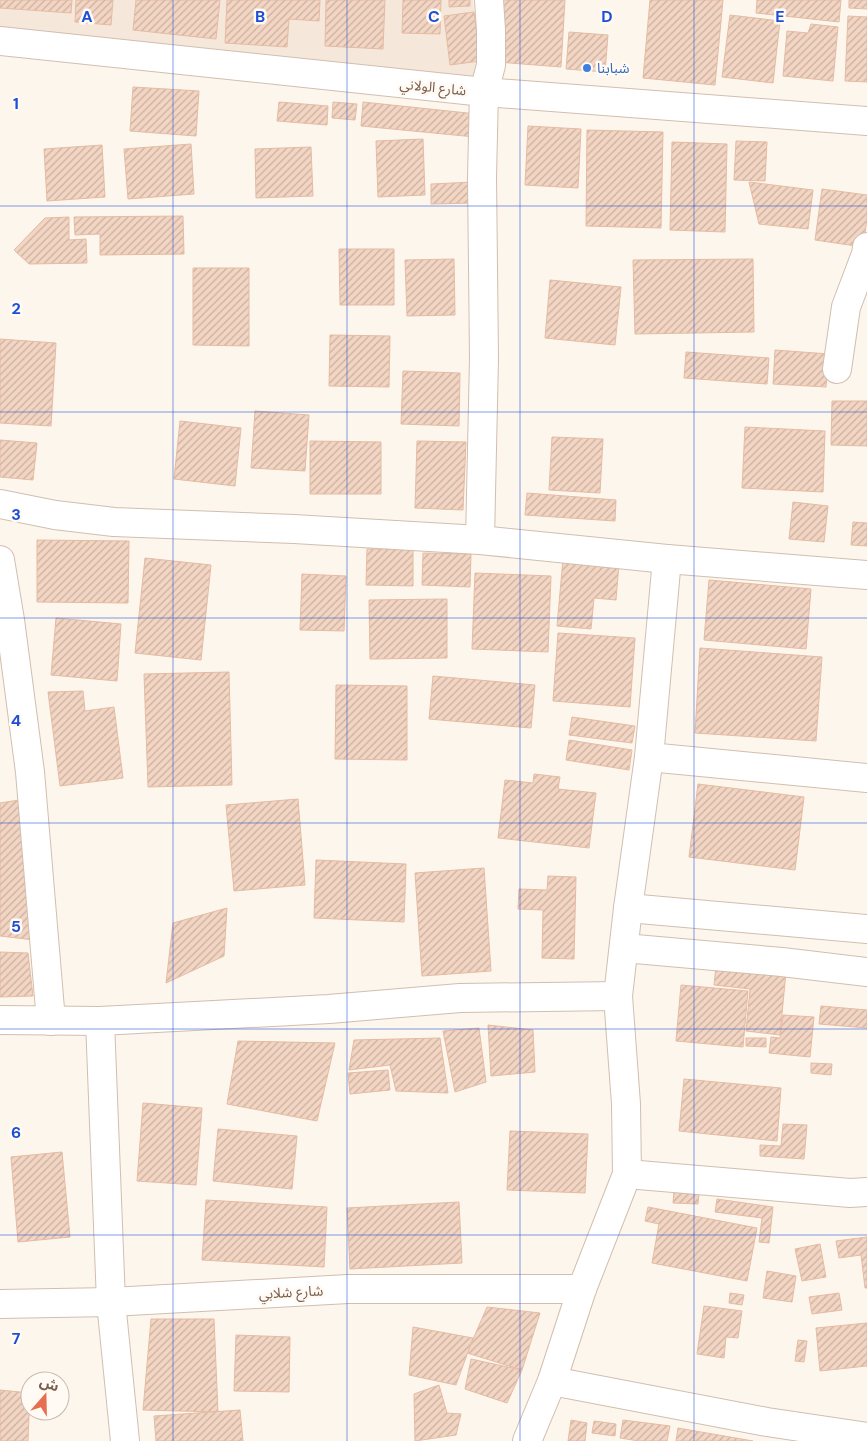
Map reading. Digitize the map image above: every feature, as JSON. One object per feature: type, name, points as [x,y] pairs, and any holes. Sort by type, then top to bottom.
[{"type":"street","points":[[480,540],[484,358],[482,177],[484,92],[491,64],[489,0]]},
{"type":"street","name":"شارع الولاني","points":[[0,41],[484,92],[867,121]]},
{"type":"street","points":[[837,369],[846,308],[867,247]]},
{"type":"street","points":[[0,504],[54,515],[114,522],[294,529],[480,540],[667,559],[867,575]]},
{"type":"street","points":[[520,1439],[552,1381],[582,1290],[627,1174],[626,1104],[618,996],[649,757],[667,559]]},
{"type":"street","points":[[0,560],[30,772],[51,1021]]},
{"type":"street","points":[[649,757],[867,778]]},
{"type":"street","points":[[628,908],[867,929]]},
{"type":"street","points":[[624,948],[782,962],[867,972]]},
{"type":"street","points":[[0,1020],[100,1021],[329,1009],[460,998],[618,996]]},
{"type":"street","points":[[100,1021],[110,1302],[125,1441]]},
{"type":"street","points":[[627,1174],[850,1193],[867,1192]]},
{"type":"street","name":"شارع شلابي","points":[[0,1304],[110,1302],[348,1289],[582,1290]]},
{"type":"street","points":[[552,1381],[767,1422],[867,1437]]},
{"type":"shaded area","points":[[0,0],[473,0],[483,90],[0,39]]},
{"type":"building","points":[[0,0],[72,0],[71,13],[0,8]]},
{"type":"building","points":[[76,0],[113,0],[111,25],[75,22]]},
{"type":"building","points":[[136,0],[220,0],[216,39],[133,30]]},
{"type":"building","points":[[227,0],[320,0],[319,21],[289,19],[287,47],[225,43]]},
{"type":"building","points":[[326,0],[385,0],[383,49],[325,46]]},
{"type":"building","points":[[403,0],[441,0],[440,34],[402,33]]},
{"type":"building","points":[[449,0],[470,0],[470,6],[449,7]]},
{"type":"building","points":[[501,0],[565,0],[561,67],[497,62]]},
{"type":"building","points":[[650,0],[723,0],[715,85],[643,78]]},
{"type":"building","points":[[757,0],[841,0],[839,22],[756,13]]},
{"type":"building","points":[[849,0],[867,0],[867,9],[849,8]]},
{"type":"building","points":[[474,12],[480,61],[450,65],[444,16]]},
{"type":"building","points":[[730,15],[780,21],[773,83],[722,77]]},
{"type":"building","points":[[848,16],[867,17],[867,82],[845,81]]},
{"type":"building","points":[[811,24],[838,27],[833,81],[783,76],[787,31],[808,33]]},
{"type":"building","points":[[569,32],[608,35],[605,72],[566,69]]},
{"type":"building","points":[[133,87],[199,91],[196,136],[130,131]]},
{"type":"building","points":[[279,102],[328,106],[327,125],[277,121]]},
{"type":"building","points":[[333,102],[357,104],[355,120],[332,118]]},
{"type":"building","points":[[363,102],[477,114],[475,137],[361,126]]},
{"type":"building","points":[[528,126],[581,129],[578,188],[525,185]]},
{"type":"building","points":[[587,130],[663,132],[661,228],[586,226]]},
{"type":"building","points":[[423,139],[425,195],[378,197],[376,141]]},
{"type":"building","points":[[736,141],[767,142],[765,181],[734,180]]},
{"type":"building","points":[[672,142],[727,144],[725,232],[670,230]]},
{"type":"building","points":[[191,144],[194,194],[128,199],[124,149]]},
{"type":"building","points":[[102,145],[105,197],[47,201],[44,149]]},
{"type":"building","points":[[311,147],[313,196],[256,198],[255,149]]},
{"type":"building","points":[[474,182],[474,203],[431,204],[431,184]]},
{"type":"building","points":[[749,182],[813,190],[808,229],[759,224]]},
{"type":"building","points":[[822,189],[867,195],[867,219],[863,247],[815,240]]},
{"type":"building","points":[[183,216],[184,254],[100,255],[100,234],[75,235],[74,217]]},
{"type":"building","points":[[69,217],[69,240],[86,239],[87,263],[29,264],[14,250],[45,218]]},
{"type":"building","points":[[339,249],[394,249],[394,305],[340,305]]},
{"type":"building","points":[[454,259],[455,315],[407,316],[405,260]]},
{"type":"building","points":[[753,259],[754,332],[635,334],[633,260]]},
{"type":"building","points":[[193,268],[249,268],[249,346],[193,345]]},
{"type":"building","points":[[550,280],[621,287],[615,345],[545,338]]},
{"type":"building","points":[[330,335],[390,336],[389,387],[329,386]]},
{"type":"building","points":[[0,339],[56,343],[51,426],[0,423]]},
{"type":"building","points":[[775,350],[829,354],[826,387],[773,384]]},
{"type":"building","points":[[686,352],[769,358],[767,384],[684,378]]},
{"type":"building","points":[[403,371],[460,373],[459,426],[401,424]]},
{"type":"building","points":[[832,401],[867,401],[867,446],[831,445]]},
{"type":"building","points":[[255,411],[309,415],[305,471],[251,468]]},
{"type":"building","points":[[180,421],[241,428],[235,486],[174,479]]},
{"type":"building","points":[[745,427],[825,431],[823,492],[742,488]]},
{"type":"building","points":[[552,437],[603,439],[600,493],[549,490]]},
{"type":"building","points":[[0,440],[37,443],[33,480],[0,477]]},
{"type":"building","points":[[310,441],[381,442],[381,494],[310,494]]},
{"type":"building","points":[[417,441],[466,442],[463,510],[415,508]]},
{"type":"building","points":[[527,493],[616,500],[615,521],[525,515]]},
{"type":"building","points":[[793,502],[828,506],[824,542],[789,539]]},
{"type":"building","points":[[853,522],[867,523],[867,546],[851,545]]},
{"type":"building","points":[[37,540],[129,541],[128,603],[37,602]]},
{"type":"building","points":[[367,549],[413,549],[413,586],[366,585]]},
{"type":"building","points":[[423,553],[471,554],[470,587],[422,585]]},
{"type":"building","points":[[145,558],[211,565],[201,660],[135,653]]},
{"type":"building","points":[[563,559],[619,564],[616,600],[594,598],[591,629],[557,626]]},
{"type":"building","points":[[475,573],[551,576],[548,652],[472,649]]},
{"type":"building","points":[[302,574],[346,576],[344,631],[300,630]]},
{"type":"building","points":[[709,580],[811,589],[806,649],[704,640]]},
{"type":"building","points":[[447,599],[447,658],[370,659],[369,600]]},
{"type":"building","points":[[56,618],[121,624],[117,681],[51,675]]},
{"type":"building","points":[[558,633],[635,638],[630,707],[553,701]]},
{"type":"building","points":[[700,648],[822,657],[816,741],[695,733]]},
{"type":"building","points":[[229,672],[232,785],[148,787],[144,674]]},
{"type":"building","points":[[433,676],[535,685],[531,728],[429,719]]},
{"type":"building","points":[[336,685],[407,686],[407,760],[335,759]]},
{"type":"building","points":[[83,691],[85,711],[114,707],[123,778],[60,786],[48,692]]},
{"type":"building","points":[[572,717],[635,726],[632,743],[569,735]]},
{"type":"building","points":[[569,740],[632,750],[629,770],[566,760]]},
{"type":"building","points":[[534,774],[560,777],[558,789],[596,793],[589,848],[498,838],[505,780],[533,783]]},
{"type":"building","points":[[698,784],[804,797],[795,870],[689,857]]},
{"type":"building","points":[[298,799],[305,885],[234,891],[226,805]]},
{"type":"building","points":[[19,800],[34,940],[0,936],[0,803]]},
{"type":"building","points":[[316,860],[406,864],[404,922],[314,918]]},
{"type":"building","points":[[484,868],[491,971],[422,976],[415,873]]},
{"type":"building","points":[[548,876],[576,877],[574,959],[542,958],[543,910],[518,909],[519,889],[547,890]]},
{"type":"building","points":[[227,908],[224,956],[166,983],[173,923]]},
{"type":"building","points":[[0,952],[28,953],[33,996],[0,997]]},
{"type":"building","points":[[716,966],[786,972],[780,1035],[746,1031],[750,989],[714,985]]},
{"type":"building","points":[[681,985],[748,991],[743,1047],[676,1041]]},
{"type":"building","points":[[821,1006],[867,1010],[867,1028],[819,1024]]},
{"type":"building","points":[[783,1015],[814,1017],[810,1057],[769,1053],[771,1037],[780,1038]]},
{"type":"building","points":[[488,1025],[533,1030],[535,1072],[491,1076]]},
{"type":"building","points":[[479,1028],[486,1082],[455,1092],[443,1031]]},
{"type":"building","points":[[440,1038],[448,1093],[396,1091],[390,1065],[349,1070],[354,1040]]},
{"type":"building","points":[[746,1038],[766,1038],[766,1047],[746,1046]]},
{"type":"building","points":[[238,1041],[335,1043],[317,1121],[227,1104]]},
{"type":"building","points":[[811,1063],[832,1064],[831,1075],[811,1073]]},
{"type":"building","points":[[388,1070],[390,1090],[350,1094],[348,1073]]},
{"type":"building","points":[[684,1079],[781,1088],[777,1141],[679,1131]]},
{"type":"building","points":[[143,1103],[202,1108],[196,1185],[137,1181]]},
{"type":"building","points":[[783,1124],[807,1125],[804,1159],[760,1156],[760,1145],[781,1146]]},
{"type":"building","points":[[218,1129],[297,1136],[292,1189],[213,1181]]},
{"type":"building","points":[[510,1131],[588,1134],[585,1193],[507,1190]]},
{"type":"building","points":[[62,1152],[70,1237],[18,1242],[11,1157]]},
{"type":"building","points":[[674,1191],[699,1193],[698,1204],[673,1203]]},
{"type":"building","points":[[717,1199],[773,1207],[769,1243],[759,1242],[762,1218],[715,1212]]},
{"type":"building","points":[[206,1200],[327,1207],[324,1267],[202,1260]]},
{"type":"building","points":[[459,1202],[462,1263],[350,1269],[347,1208]]},
{"type":"building","points":[[648,1207],[757,1228],[747,1281],[652,1263],[659,1224],[645,1221]]},
{"type":"building","points":[[867,1237],[867,1288],[865,1288],[861,1255],[839,1258],[836,1241]]},
{"type":"building","points":[[820,1244],[826,1277],[802,1281],[795,1249]]},
{"type":"building","points":[[767,1271],[796,1276],[792,1302],[763,1298]]},
{"type":"building","points":[[730,1293],[744,1295],[742,1305],[729,1303]]},
{"type":"building","points":[[839,1293],[842,1310],[812,1314],[809,1297]]},
{"type":"building","points":[[704,1306],[742,1311],[738,1338],[726,1337],[724,1358],[697,1354]]},
{"type":"building","points":[[487,1307],[540,1313],[522,1370],[467,1353]]},
{"type":"building","points":[[151,1319],[214,1319],[218,1412],[143,1410]]},
{"type":"building","points":[[867,1323],[867,1366],[820,1371],[816,1328]]},
{"type":"building","points":[[413,1327],[473,1338],[456,1385],[409,1375]]},
{"type":"building","points":[[236,1335],[290,1337],[289,1392],[234,1391]]},
{"type":"building","points":[[798,1340],[807,1341],[804,1362],[795,1361]]},
{"type":"building","points":[[471,1359],[522,1370],[507,1403],[465,1389]]},
{"type":"building","points":[[439,1385],[447,1413],[461,1414],[456,1435],[415,1441],[414,1394]]},
{"type":"building","points":[[0,1390],[20,1392],[20,1421],[29,1421],[28,1441],[0,1441]]},
{"type":"building","points":[[240,1410],[243,1441],[156,1441],[154,1416]]},
{"type":"building","points":[[571,1420],[587,1423],[585,1441],[568,1441]]},
{"type":"building","points":[[623,1420],[670,1426],[667,1441],[639,1441],[620,1438]]},
{"type":"building","points":[[594,1421],[616,1424],[615,1436],[592,1433]]},
{"type":"building","points":[[678,1428],[753,1441],[676,1441]]},
{"type":"place","name":"شبابنا","points":[[587,68]]}]
